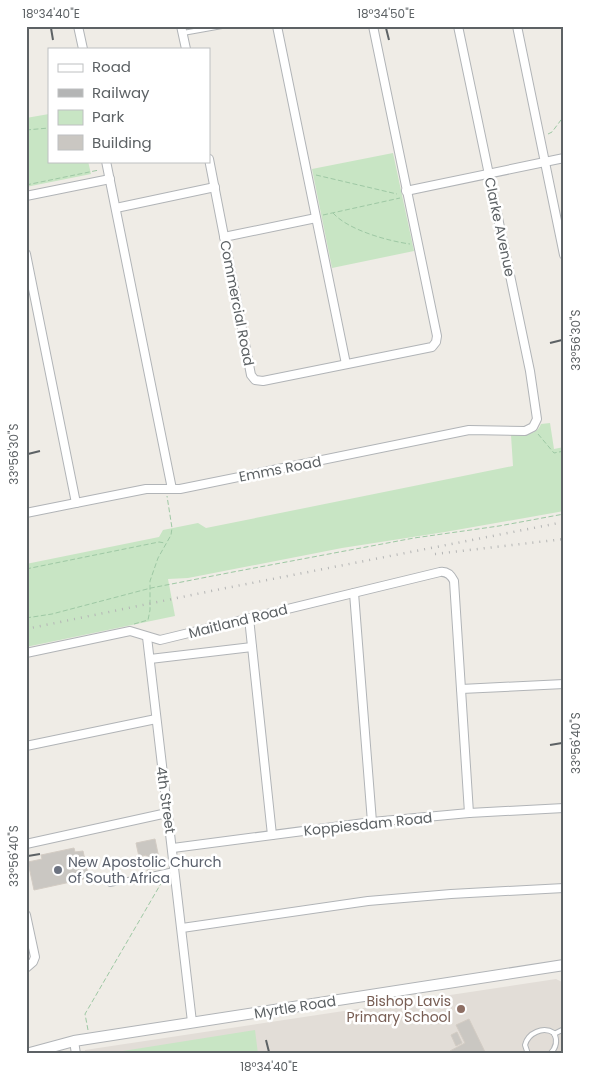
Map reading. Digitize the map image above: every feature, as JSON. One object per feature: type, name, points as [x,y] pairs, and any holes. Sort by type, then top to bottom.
[{"type":"street","points":[[78,26],[83,48]]},
{"type":"street","points":[[276,26],[346,364]]},
{"type":"street","points":[[373,26],[417,243]]},
{"type":"street","name":"Clarke Avenue","points":[[458,26],[530,371],[537,419],[533,427]]},
{"type":"street","points":[[517,26],[564,255]]},
{"type":"street","points":[[182,30],[186,48]]},
{"type":"street","points":[[406,190],[564,158]]},
{"type":"street","points":[[106,162],[169,490]]},
{"type":"street","name":"Commercial Road","points":[[210,162],[251,375],[256,380],[263,381],[432,346],[436,342],[436,336],[417,243]]},
{"type":"street","points":[[26,196],[110,179]]},
{"type":"street","points":[[116,208],[215,188]]},
{"type":"street","points":[[224,236],[316,218]]},
{"type":"street","points":[[26,254],[76,503]]},
{"type":"street","name":"Emms Road","points":[[26,513],[146,489],[169,490],[469,430],[525,431],[533,427]]},
{"type":"street","name":"Maitland Road","points":[[133,631],[160,640],[440,572],[449,574],[454,581],[461,689]]},
{"type":"street","points":[[354,593],[372,822]]},
{"type":"street","points":[[250,618],[272,835]]},
{"type":"street","points":[[26,653],[133,631]]},
{"type":"street","name":"4th Street","points":[[147,637],[192,1022]]},
{"type":"street","points":[[150,659],[252,647]]},
{"type":"street","points":[[469,813],[461,689],[564,684]]},
{"type":"street","points":[[26,746],[156,718]]},
{"type":"street","name":"Koppiesdam Road","points":[[173,848],[372,822],[469,813],[564,808]]},
{"type":"street","points":[[26,844],[99,831],[167,814]]},
{"type":"street","points":[[182,928],[368,902],[451,894],[564,888]]},
{"type":"street","points":[[26,915],[35,957],[33,962],[26,968]]},
{"type":"street","name":"Myrtle Road","points":[[26,1054],[74,1041],[564,965]]},
{"type":"street","points":[[74,1041],[76,1054]]},
{"type":"lane","points":[[182,30],[222,26]]},
{"type":"lane","points":[[109,879],[110,884],[175,870]]},
{"type":"lane","points":[[528,1054],[525,1045],[526,1040],[531,1035],[546,1030],[552,1031],[554,1034],[555,1046],[550,1054]]},
{"type":"lane","points":[[554,1034],[564,1030]]},
{"type":"path","points":[[540,138],[552,132],[564,116]]},
{"type":"path","points":[[26,130],[48,128]]},
{"type":"path","points":[[26,185],[101,170]]},
{"type":"path","points":[[307,176],[314,174],[402,197],[316,218]]},
{"type":"path","points":[[333,213],[348,224],[375,236],[395,242],[417,243]]},
{"type":"path","points":[[533,427],[554,453],[564,451]]},
{"type":"path","points":[[133,631],[133,624],[148,620],[150,581],[153,570],[171,534],[169,490]]},
{"type":"path","points":[[26,618],[52,614],[151,588],[414,538],[499,526],[564,514]]},
{"type":"path","points":[[26,568],[159,542],[166,543]]},
{"type":"path","points":[[88,1031],[85,1014],[164,878]]},
{"type":"shaded area","name":"Bishop Lavis Primary School","points":[[556,979],[564,983],[564,1023],[561,1025],[561,1034],[564,1035],[564,1054],[84,1054],[85,1050]]},
{"type":"green space","points":[[48,114],[48,162],[88,162],[91,174],[26,187],[26,118]]},
{"type":"green space","points":[[393,153],[414,251],[332,268],[312,169]]},
{"type":"green space","points":[[550,423],[554,449],[564,447],[564,511],[342,548],[188,578],[168,579],[175,616],[26,647],[26,564],[159,537],[163,530],[198,523],[206,528],[513,466],[511,435],[532,433],[541,424]]},
{"type":"green space","points":[[255,1030],[258,1054],[104,1054]]},
{"type":"building","points":[[155,839],[161,868],[147,871],[146,855],[139,857],[136,843]]},
{"type":"building","name":"New Apostolic Church of South Africa","points":[[74,848],[75,852],[83,851],[89,878],[34,890],[28,862],[42,859],[41,855]]},
{"type":"building","points":[[469,1019],[486,1054],[451,1054],[450,1051],[465,1043],[456,1025]]},
{"type":"building","points":[[457,1032],[462,1043],[456,1046],[451,1035]]},
{"type":"railway","points":[[26,629],[564,522]]},
{"type":"railway","points":[[435,554],[564,539]]},
{"type":"place","name":"New Apostolic Church of South Africa","points":[[58,870]]},
{"type":"place","name":"Bishop Lavis Primary School","points":[[461,1009]]}]
